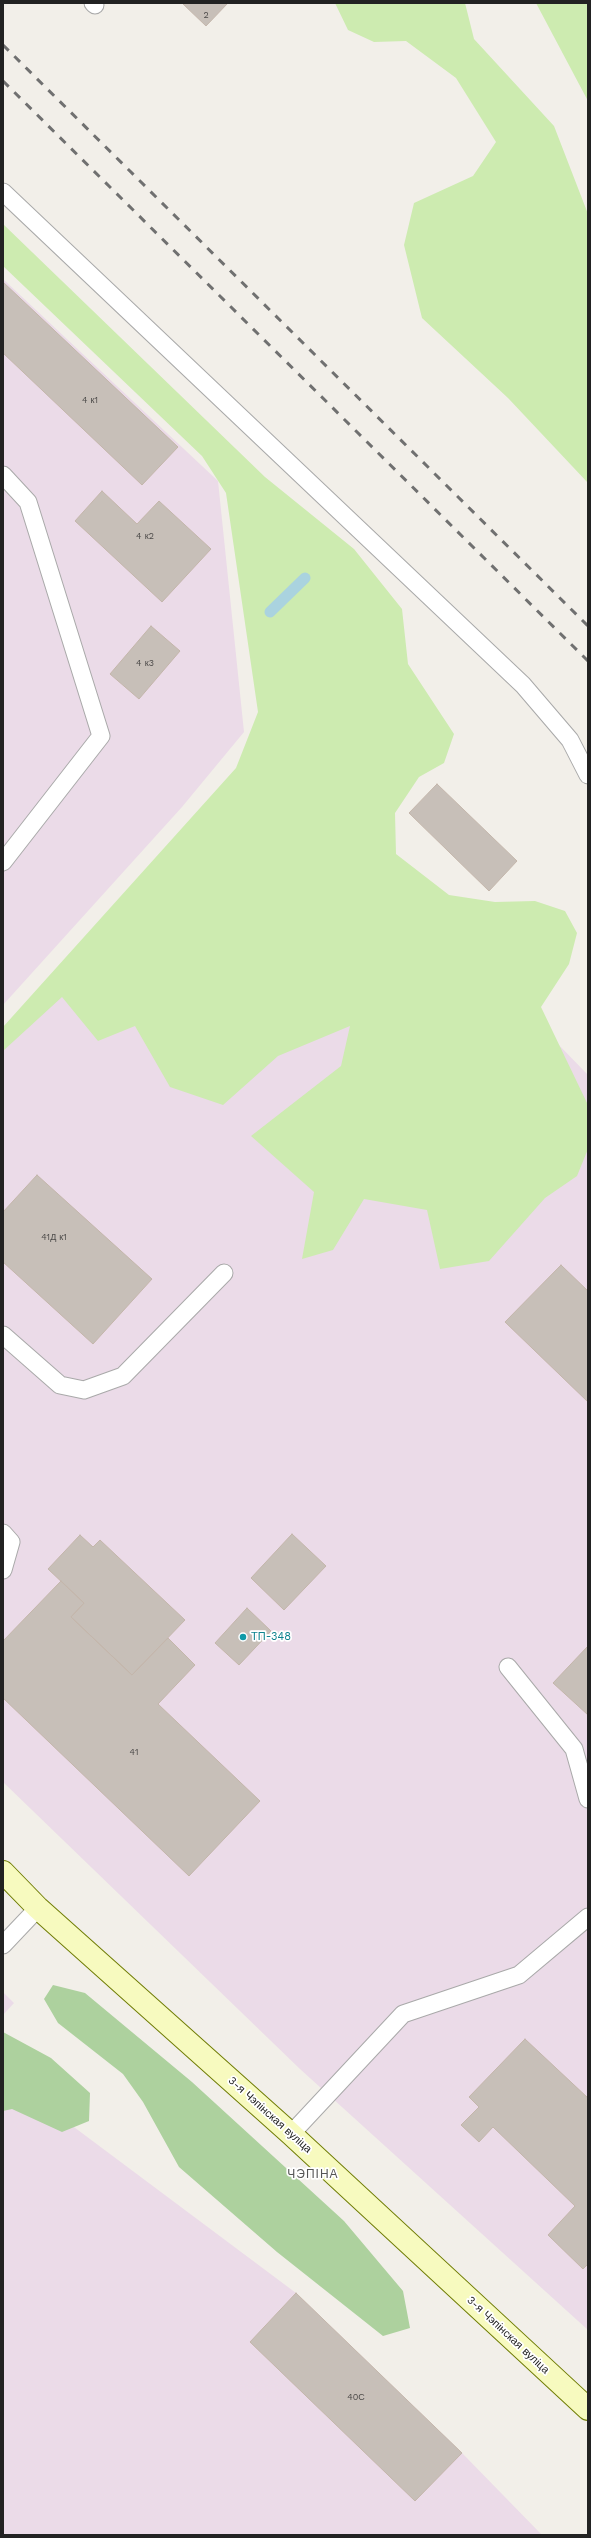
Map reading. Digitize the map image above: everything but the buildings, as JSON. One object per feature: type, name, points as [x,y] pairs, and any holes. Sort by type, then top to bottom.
[{"type":"main road","name":"3-я Чэпінская вуліца","points":[[3,1872],[38,1908],[291,2134],[588,2409]]},
{"type":"lane","points":[[3,192],[523,685],[570,740],[588,775]]},
{"type":"lane","points":[[3,475],[28,502],[101,736],[3,862]]},
{"type":"lane","points":[[3,1335],[60,1385],[84,1390],[123,1376],[224,1273]]},
{"type":"lane","points":[[3,1533],[11,1542],[3,1570]]},
{"type":"lane","points":[[508,1667],[574,1749],[588,1799]]},
{"type":"lane","points":[[3,1945],[38,1908]]},
{"type":"lane","points":[[291,2134],[403,2014],[519,1975],[588,1917]]},
{"type":"shaded area","points":[[3,279],[218,481],[244,732],[182,807],[3,1005]]},
{"type":"shaded area","points":[[267,744],[588,1075],[588,2330],[300,2069],[3,1782],[3,1036]]},
{"type":"shaded area","points":[[3,1992],[14,2003],[3,2015]]},
{"type":"shaded area","points":[[3,2074],[296,2293],[462,2453],[542,2535],[3,2535]]},
{"type":"green space","points":[[335,3],[465,3],[474,39],[554,126],[588,214],[588,483],[508,398],[422,318],[404,245],[414,203],[473,176],[496,142],[456,78],[406,41],[374,42],[348,30]]},
{"type":"green space","points":[[536,3],[588,3],[588,101]]},
{"type":"green space","points":[[3,224],[265,477],[354,549],[402,609],[408,664],[454,734],[444,763],[419,777],[395,813],[396,854],[449,895],[495,902],[535,901],[565,911],[577,933],[569,964],[541,1007],[588,1105],[588,1149],[577,1176],[545,1198],[489,1261],[440,1269],[427,1210],[364,1199],[333,1250],[302,1259],[314,1192],[251,1136],[341,1066],[350,1026],[278,1056],[223,1105],[170,1087],[135,1026],[98,1041],[62,997],[3,1051],[3,1027],[236,768],[258,712],[226,493],[202,456],[3,266]]},
{"type":"green space","points":[[53,1985],[85,1993],[192,2082],[344,2221],[403,2291],[410,2328],[383,2336],[277,2252],[179,2167],[143,2102],[123,2074],[58,2023],[44,1999]]},
{"type":"green space","points":[[3,2032],[51,2058],[90,2093],[89,2121],[62,2132],[12,2109],[3,2111]]},
{"type":"waterway","points":[[270,612],[305,578]]},
{"type":"railway","points":[[3,45],[588,626]]},
{"type":"railway","points":[[3,81],[588,661]]},
{"type":"place","name":"ТП-348","points":[[243,1637]]},
{"type":"district","name":"ЧЭПІНА","points":[[313,2174]]}]
